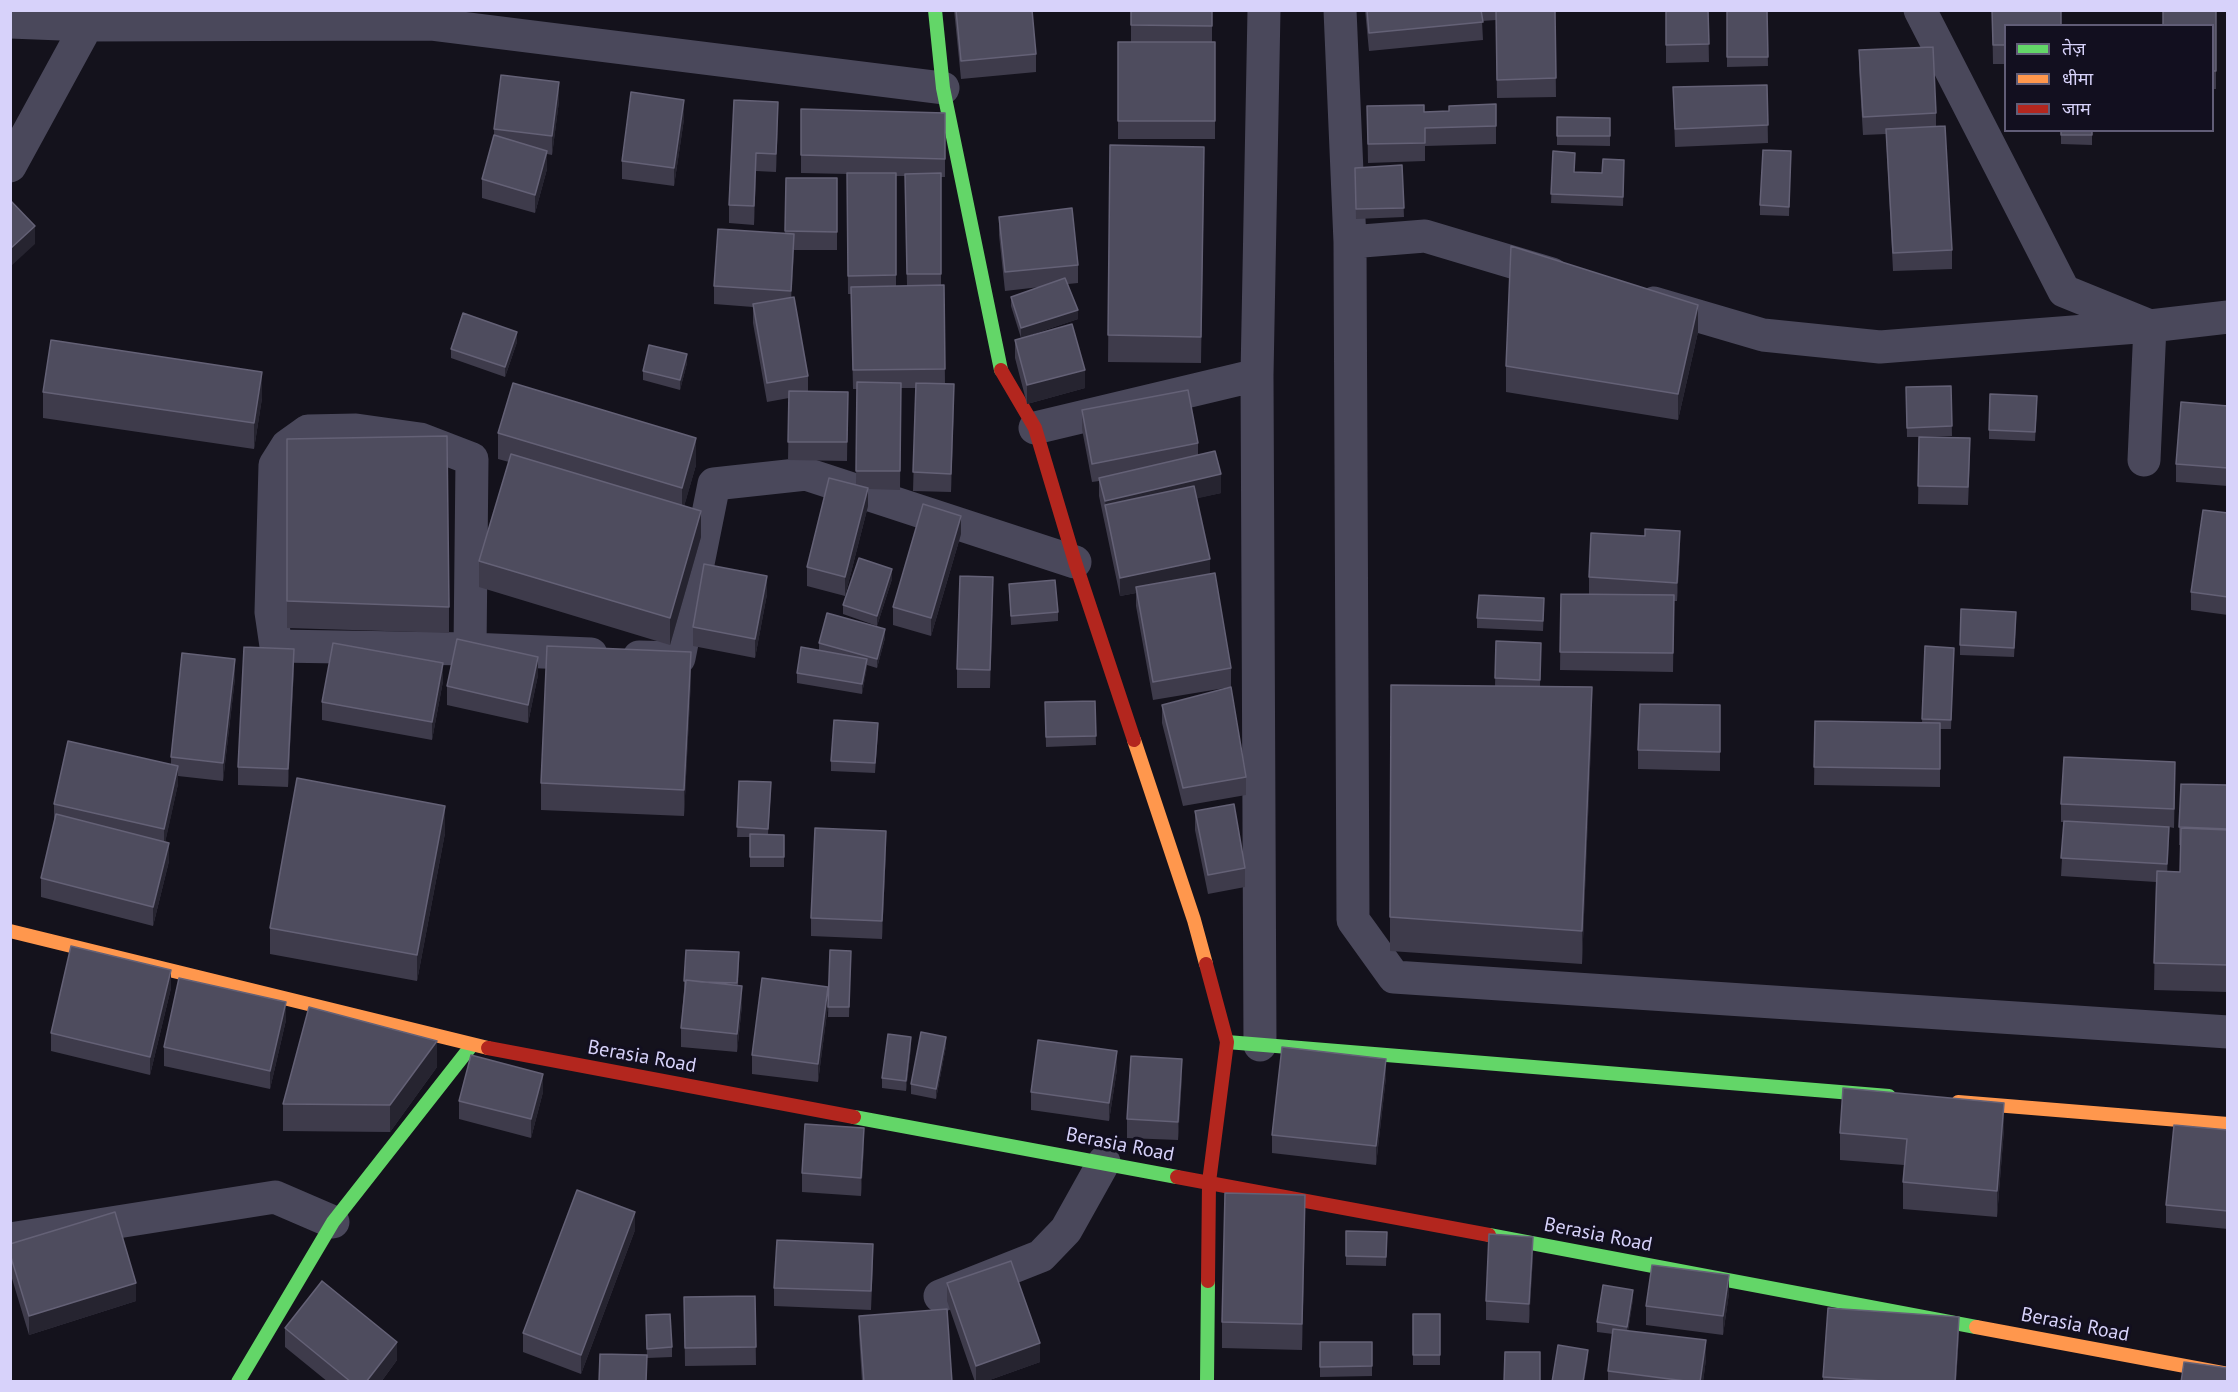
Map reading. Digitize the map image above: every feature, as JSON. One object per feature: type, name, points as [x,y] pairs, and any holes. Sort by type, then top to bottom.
[{"type":"street","points":[[935,10],[943,88],[999,368],[1035,428],[1075,562],[1194,920],[1227,1042],[1209,1182],[1207,1382]]},
{"type":"street","points":[[1260,1045],[1257,375],[1264,10]]},
{"type":"street","points":[[1340,10],[1350,242],[1353,920],[1394,977],[2228,1032]]},
{"type":"street","points":[[1920,10],[2064,291],[2150,326]]},
{"type":"street","points":[[10,22],[87,25],[431,17],[943,88]]},
{"type":"street","points":[[10,166],[87,25]]},
{"type":"street","points":[[1350,242],[1425,236],[1582,282]]},
{"type":"street","points":[[1628,296],[1763,336],[1880,347],[2150,326],[2228,317]]},
{"type":"street","points":[[2144,460],[2150,326]]},
{"type":"street","points":[[1035,428],[1257,375]]},
{"type":"street","points":[[470,649],[472,459],[420,439],[357,430],[308,431],[287,446],[275,465],[271,612],[276,646],[470,649],[679,658],[714,484],[806,474],[1075,562]]},
{"type":"street","name":"Berasia Road","points":[[10,932],[472,1045],[2228,1374]]},
{"type":"street","points":[[1227,1042],[1905,1098]]},
{"type":"street","points":[[238,1382],[333,1222],[472,1045]]},
{"type":"street","points":[[1941,1101],[2228,1124]]},
{"type":"street","points":[[940,1296],[1041,1256],[1066,1230],[1104,1162]]},
{"type":"street","points":[[10,1239],[275,1197],[333,1222]]},
{"type":"building","points":[[956,10],[1032,10],[1036,54],[961,61]]},
{"type":"building","points":[[1131,10],[1212,10],[1212,26],[1131,25]]},
{"type":"building","points":[[1367,10],[1481,10],[1483,22],[1369,33]]},
{"type":"building","points":[[1496,10],[1555,10],[1556,78],[1497,80]]},
{"type":"building","points":[[1666,10],[1708,10],[1709,44],[1666,45]]},
{"type":"building","points":[[1727,10],[1767,10],[1768,57],[1727,57]]},
{"type":"building","points":[[1992,10],[2061,10],[2061,24],[2004,24],[2004,45],[1993,45]]},
{"type":"building","points":[[2163,10],[2216,10],[2216,71],[2214,71],[2214,24],[2163,24]]},
{"type":"building","points":[[1118,42],[1215,42],[1215,121],[1118,121]]},
{"type":"building","points":[[1933,47],[1936,113],[1863,117],[1859,50]]},
{"type":"building","points":[[501,75],[559,82],[552,136],[494,129]]},
{"type":"building","points":[[1767,85],[1768,125],[1675,129],[1673,87]]},
{"type":"building","points":[[631,92],[684,100],[674,168],[622,161]]},
{"type":"building","points":[[734,100],[778,102],[776,154],[756,153],[754,206],[729,205]]},
{"type":"building","points":[[1496,104],[1496,126],[1425,128],[1425,143],[1368,144],[1367,106],[1424,105],[1424,112],[1449,111],[1449,106]]},
{"type":"building","points":[[801,109],[945,113],[945,159],[801,155]]},
{"type":"building","points":[[1557,117],[1610,118],[1610,136],[1557,136]]},
{"type":"building","points":[[1945,126],[1952,250],[1893,253],[1886,129]]},
{"type":"building","points":[[2061,132],[2092,132],[2092,135],[2061,135]]},
{"type":"building","points":[[494,135],[547,151],[535,195],[482,179]]},
{"type":"building","points":[[1110,145],[1204,147],[1201,337],[1108,335]]},
{"type":"building","points":[[1763,150],[1791,151],[1789,207],[1760,205]]},
{"type":"building","points":[[1553,151],[1575,153],[1574,172],[1602,173],[1603,159],[1624,160],[1623,197],[1551,194]]},
{"type":"building","points":[[1402,165],[1404,208],[1356,209],[1355,168]]},
{"type":"building","points":[[847,173],[896,173],[896,275],[848,276]]},
{"type":"building","points":[[941,173],[941,274],[907,274],[905,174]]},
{"type":"building","points":[[786,178],[837,178],[837,232],[785,231]]},
{"type":"building","points":[[10,200],[35,226],[10,249]]},
{"type":"building","points":[[1072,208],[1078,265],[1005,272],[999,217]]},
{"type":"building","points":[[718,229],[794,234],[791,291],[714,286]]},
{"type":"building","points":[[1511,246],[1698,305],[1678,394],[1506,366]]},
{"type":"building","points":[[1065,278],[1078,310],[1021,328],[1011,297]]},
{"type":"building","points":[[944,285],[945,369],[853,370],[851,287]]},
{"type":"building","points":[[794,297],[808,376],[767,383],[753,304]]},
{"type":"building","points":[[463,313],[517,332],[505,367],[451,349]]},
{"type":"building","points":[[1072,324],[1085,370],[1027,385],[1015,340]]},
{"type":"building","points":[[51,340],[262,372],[254,423],[43,392]]},
{"type":"building","points":[[649,345],[687,354],[680,380],[643,371]]},
{"type":"building","points":[[857,382],[901,383],[900,471],[856,471]]},
{"type":"building","points":[[513,383],[696,438],[682,488],[498,433]]},
{"type":"building","points":[[916,383],[954,384],[951,474],[913,472]]},
{"type":"building","points":[[1951,386],[1952,426],[1907,428],[1906,387]]},
{"type":"building","points":[[1188,390],[1198,443],[1092,464],[1082,410]]},
{"type":"building","points":[[789,391],[848,392],[847,442],[788,442]]},
{"type":"building","points":[[1990,394],[2037,396],[2035,432],[1989,430]]},
{"type":"building","points":[[2181,402],[2228,406],[2228,468],[2176,464]]},
{"type":"building","points":[[447,436],[449,607],[287,601],[287,439]]},
{"type":"building","points":[[1919,437],[1970,438],[1968,487],[1918,486]]},
{"type":"building","points":[[1215,451],[1221,474],[1105,501],[1099,478]]},
{"type":"building","points":[[511,454],[701,511],[670,618],[479,561]]},
{"type":"building","points":[[829,478],[868,488],[845,577],[807,567]]},
{"type":"building","points":[[1194,486],[1210,559],[1120,578],[1105,505]]},
{"type":"building","points":[[923,504],[961,516],[931,618],[893,607]]},
{"type":"building","points":[[2203,510],[2228,513],[2228,597],[2191,592]]},
{"type":"building","points":[[1645,529],[1680,531],[1677,583],[1589,577],[1591,533],[1645,536]]},
{"type":"building","points":[[859,558],[892,569],[877,616],[843,605]]},
{"type":"building","points":[[704,564],[767,576],[755,639],[693,627]]},
{"type":"building","points":[[1215,573],[1231,668],[1153,682],[1136,587]]},
{"type":"building","points":[[960,576],[993,577],[990,670],[957,669]]},
{"type":"building","points":[[1055,580],[1058,612],[1011,616],[1009,584]]},
{"type":"building","points":[[1561,594],[1674,595],[1673,653],[1560,652]]},
{"type":"building","points":[[1479,595],[1544,598],[1543,621],[1477,618]]},
{"type":"building","points":[[1961,609],[2016,612],[2014,648],[1960,645]]},
{"type":"building","points":[[827,613],[885,629],[877,659],[819,643]]},
{"type":"building","points":[[457,639],[538,657],[528,705],[447,686]]},
{"type":"building","points":[[1496,641],[1541,643],[1540,680],[1495,678]]},
{"type":"building","points":[[333,643],[443,663],[432,722],[322,702]]},
{"type":"building","points":[[547,646],[691,652],[684,790],[541,783]]},
{"type":"building","points":[[1925,646],[1954,648],[1951,720],[1922,719]]},
{"type":"building","points":[[244,647],[294,649],[288,769],[238,767]]},
{"type":"building","points":[[801,647],[867,659],[862,684],[797,673]]},
{"type":"building","points":[[182,653],[235,659],[223,763],[171,757]]},
{"type":"building","points":[[1391,685],[1592,687],[1582,931],[1390,917]]},
{"type":"building","points":[[1231,687],[1246,777],[1183,788],[1162,705]]},
{"type":"building","points":[[1095,701],[1096,736],[1046,737],[1045,702]]},
{"type":"building","points":[[1640,704],[1720,705],[1720,752],[1638,750]]},
{"type":"building","points":[[834,720],[878,723],[875,763],[831,761]]},
{"type":"building","points":[[1815,721],[1940,723],[1940,769],[1814,767]]},
{"type":"building","points":[[68,741],[178,766],[164,829],[54,804]]},
{"type":"building","points":[[2064,757],[2175,762],[2174,809],[2061,804]]},
{"type":"building","points":[[297,778],[445,806],[417,955],[270,928]]},
{"type":"building","points":[[739,781],[771,782],[768,829],[737,827]]},
{"type":"building","points":[[2181,784],[2228,785],[2228,829],[2179,827]]},
{"type":"building","points":[[1234,804],[1245,868],[1208,875],[1195,811]]},
{"type":"building","points":[[56,814],[169,843],[153,907],[41,878]]},
{"type":"building","points":[[2064,821],[2169,827],[2167,864],[2061,858]]},
{"type":"building","points":[[815,828],[886,831],[882,921],[811,918]]},
{"type":"building","points":[[2181,828],[2228,830],[2228,965],[2154,963],[2157,871],[2180,872]]},
{"type":"building","points":[[750,834],[784,835],[784,857],[750,857]]},
{"type":"building","points":[[71,946],[171,970],[150,1057],[51,1033]]},
{"type":"building","points":[[686,950],[739,952],[737,983],[684,981]]},
{"type":"building","points":[[830,950],[851,951],[849,1007],[828,1007]]},
{"type":"building","points":[[179,978],[286,1002],[270,1071],[164,1047]]},
{"type":"building","points":[[762,978],[828,987],[818,1064],[752,1055]]},
{"type":"building","points":[[686,980],[742,986],[737,1034],[681,1028]]},
{"type":"building","points":[[309,1007],[437,1041],[390,1105],[283,1104]]},
{"type":"building","points":[[921,1032],[946,1037],[936,1089],[911,1084]]},
{"type":"building","points":[[888,1034],[911,1037],[906,1081],[882,1078]]},
{"type":"building","points":[[1038,1040],[1117,1051],[1109,1103],[1031,1092]]},
{"type":"building","points":[[1282,1047],[1386,1059],[1376,1146],[1272,1135]]},
{"type":"building","points":[[471,1055],[543,1074],[531,1119],[459,1101]]},
{"type":"building","points":[[1131,1056],[1182,1059],[1178,1122],[1127,1119]]},
{"type":"building","points":[[1843,1088],[2004,1103],[1997,1191],[1903,1182],[1907,1139],[1840,1133]]},
{"type":"building","points":[[805,1124],[864,1128],[861,1178],[802,1173]]},
{"type":"building","points":[[2174,1125],[2228,1130],[2228,1211],[2166,1205]]},
{"type":"building","points":[[577,1190],[635,1212],[581,1355],[523,1333]]},
{"type":"building","points":[[1225,1193],[1305,1195],[1302,1324],[1222,1322]]},
{"type":"building","points":[[115,1212],[136,1283],[29,1316],[10,1254],[10,1244]]},
{"type":"building","points":[[1346,1231],[1387,1232],[1386,1257],[1346,1256]]},
{"type":"building","points":[[1489,1234],[1533,1237],[1529,1304],[1486,1301]]},
{"type":"building","points":[[777,1240],[873,1244],[871,1291],[774,1288]]},
{"type":"building","points":[[1011,1261],[1040,1343],[976,1366],[947,1283]]},
{"type":"building","points":[[1652,1265],[1729,1275],[1723,1316],[1646,1306]]},
{"type":"building","points":[[322,1281],[397,1342],[366,1382],[351,1382],[285,1328]]},
{"type":"building","points":[[1603,1285],[1633,1290],[1627,1327],[1597,1322]]},
{"type":"building","points":[[755,1296],[756,1347],[685,1348],[684,1297]]},
{"type":"building","points":[[1828,1308],[1959,1317],[1955,1382],[1897,1382],[1823,1377]]},
{"type":"building","points":[[947,1309],[952,1382],[864,1382],[859,1316]]},
{"type":"building","points":[[670,1314],[672,1347],[647,1349],[646,1315]]},
{"type":"building","points":[[1413,1314],[1440,1314],[1440,1355],[1413,1355]]},
{"type":"building","points":[[1613,1329],[1706,1340],[1700,1382],[1608,1371]]},
{"type":"building","points":[[1320,1342],[1372,1342],[1372,1366],[1320,1367]]},
{"type":"building","points":[[1558,1345],[1588,1350],[1583,1382],[1552,1382]]},
{"type":"building","points":[[1505,1352],[1540,1352],[1540,1382],[1504,1382]]},
{"type":"building","points":[[600,1354],[647,1355],[646,1382],[599,1382]]},
{"type":"building","points":[[2184,1362],[2228,1368],[2228,1382],[2181,1382]]},
{"type":"traffic: fast","points":[[935,10],[943,88],[1001,370]]},
{"type":"traffic: fast","points":[[1227,1042],[1889,1096]]},
{"type":"traffic: fast","points":[[238,1382],[333,1222],[472,1045]]},
{"type":"traffic: fast","points":[[854,1117],[1177,1177]]},
{"type":"traffic: fast","points":[[1489,1235],[1976,1327]]},
{"type":"traffic: fast","points":[[1207,1382],[1208,1281]]},
{"type":"traffic: slow","points":[[1134,740],[1194,920],[1206,964]]},
{"type":"traffic: slow","points":[[10,931],[488,1048]]},
{"type":"traffic: slow","points":[[1958,1102],[2228,1124]]},
{"type":"traffic: slow","points":[[1976,1327],[2228,1374]]},
{"type":"traffic: jam","points":[[1001,370],[1035,428],[1075,562],[1134,740]]},
{"type":"traffic: jam","points":[[1206,964],[1227,1042],[1209,1182],[1208,1281]]},
{"type":"traffic: jam","points":[[488,1048],[854,1117]]},
{"type":"traffic: jam","points":[[1177,1177],[1489,1235]]}]
